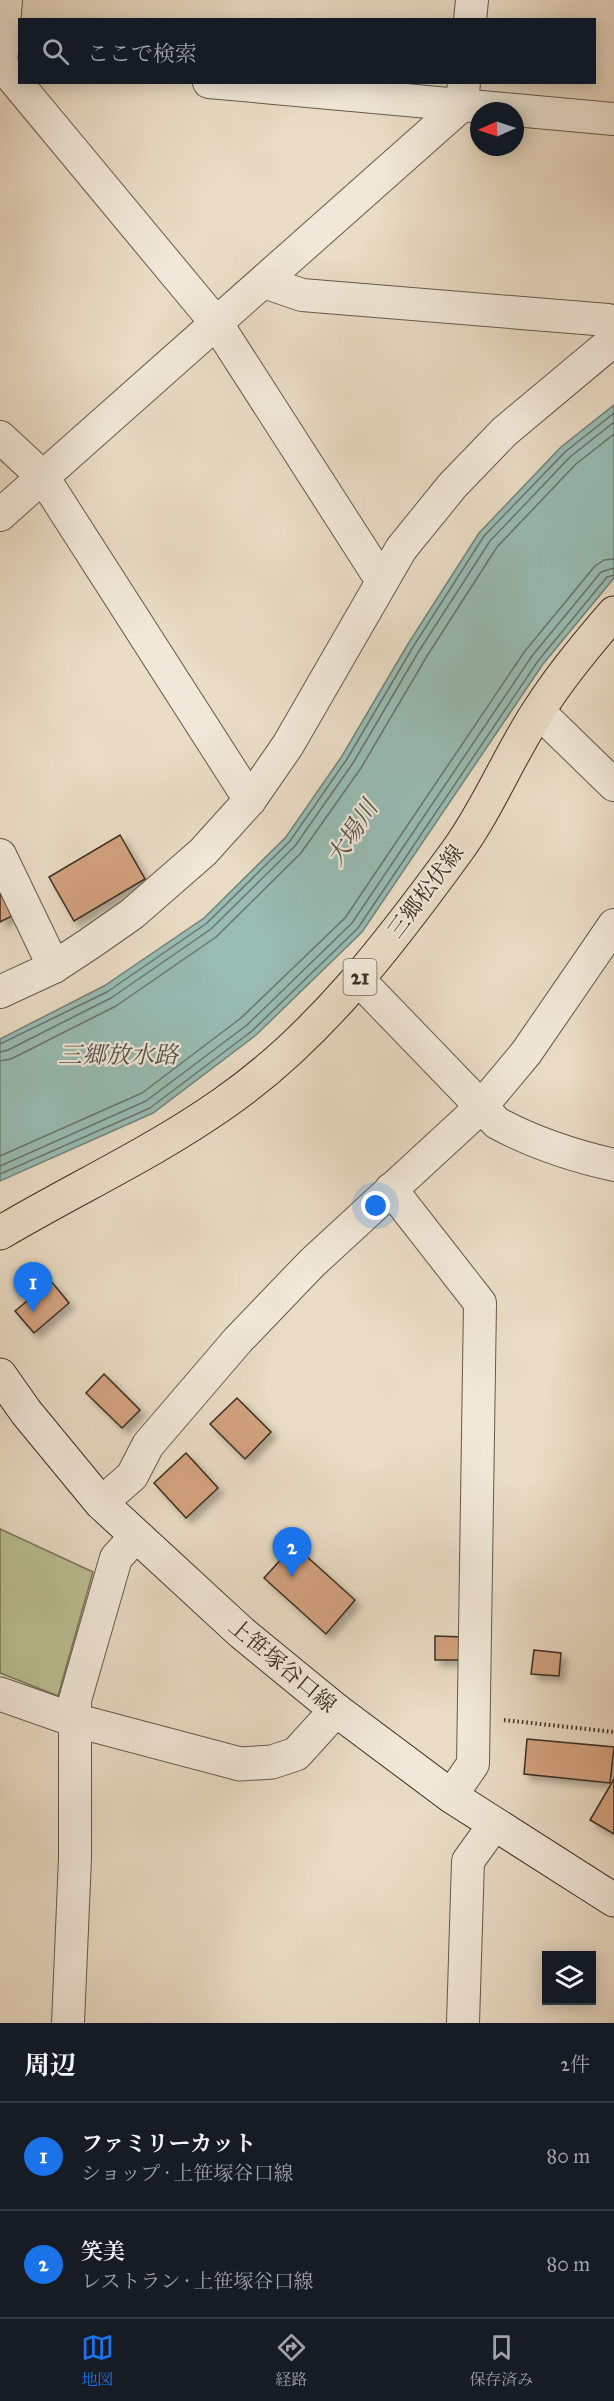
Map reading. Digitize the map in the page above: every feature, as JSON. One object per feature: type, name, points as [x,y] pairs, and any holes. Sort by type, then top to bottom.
[{"type":"main road","name":"三郷松伏線","points":[[0,1233],[54,1200],[181,1132],[226,1102],[308,1031],[358,979],[459,848],[538,711],[573,661],[614,613]]},
{"type":"main road","name":"上笹塚谷口線","points":[[0,1375],[26,1412],[101,1503],[242,1633],[336,1710],[451,1796],[614,1900]]},
{"type":"main road","points":[[0,1695],[74,1720],[240,1764],[272,1762],[296,1754],[336,1710]]},
{"type":"street","points":[[6,0],[7,64],[18,78]]},
{"type":"street","points":[[470,18],[472,0]]},
{"type":"street","points":[[23,84],[217,324],[382,581]]},
{"type":"street","points":[[251,84],[463,94],[614,119]]},
{"type":"street","points":[[0,515],[264,282],[463,94]]},
{"type":"street","points":[[264,282],[302,295],[608,320],[614,325]]},
{"type":"street","points":[[0,992],[54,966],[132,914],[203,852],[250,800],[288,744],[401,549],[453,486],[504,432],[614,340]]},
{"type":"street","points":[[0,437],[43,477],[250,800]]},
{"type":"street","points":[[538,711],[614,785]]},
{"type":"street","points":[[0,855],[54,966]]},
{"type":"street","points":[[101,1503],[132,1476],[148,1445],[238,1340],[312,1263],[480,1108],[526,1053],[614,925]]},
{"type":"street","points":[[358,979],[480,1108],[497,1123],[520,1136],[583,1158],[614,1165]]},
{"type":"street","points":[[391,1189],[480,1303],[473,1764],[451,1796]]},
{"type":"street","points":[[68,2023],[75,1858],[75,1700],[116,1558],[136,1536]]},
{"type":"street","points":[[463,2023],[468,1861],[494,1825]]},
{"type":"path","points":[[473,1717],[614,1732]]},
{"type":"green space","points":[[0,1529],[93,1572],[58,1696],[0,1673]]},
{"type":"water","name":"三郷放水路","points":[[614,405],[614,578],[543,664],[362,932],[256,1035],[153,1113],[0,1181],[0,1039],[104,986],[204,918],[286,837],[342,756],[408,644],[479,533],[561,447]]},
{"type":"building","points":[[120,835],[145,879],[74,921],[49,877]]},
{"type":"building","points":[[0,892],[12,916],[0,922]]},
{"type":"building","points":[[51,1281],[69,1303],[34,1333],[15,1311]]},
{"type":"building","points":[[104,1374],[140,1410],[122,1428],[86,1393]]},
{"type":"building","points":[[237,1398],[271,1432],[245,1459],[210,1424]]},
{"type":"building","points":[[186,1453],[218,1488],[186,1518],[154,1483]]},
{"type":"building","points":[[294,1545],[355,1600],[326,1634],[264,1578]]},
{"type":"building","points":[[435,1636],[463,1637],[463,1660],[435,1660]]},
{"type":"building","points":[[534,1650],[561,1653],[559,1676],[531,1674]]},
{"type":"building","points":[[527,1739],[614,1747],[610,1783],[524,1774]]},
{"type":"building","points":[[614,1779],[614,1834],[590,1820]]},
{"type":"place","name":"ファミリーカット","points":[[33,1312]]},
{"type":"place","name":"笑美","points":[[292,1577]]},
{"type":"water label","name":"大場川","points":[[352,833]]}]
